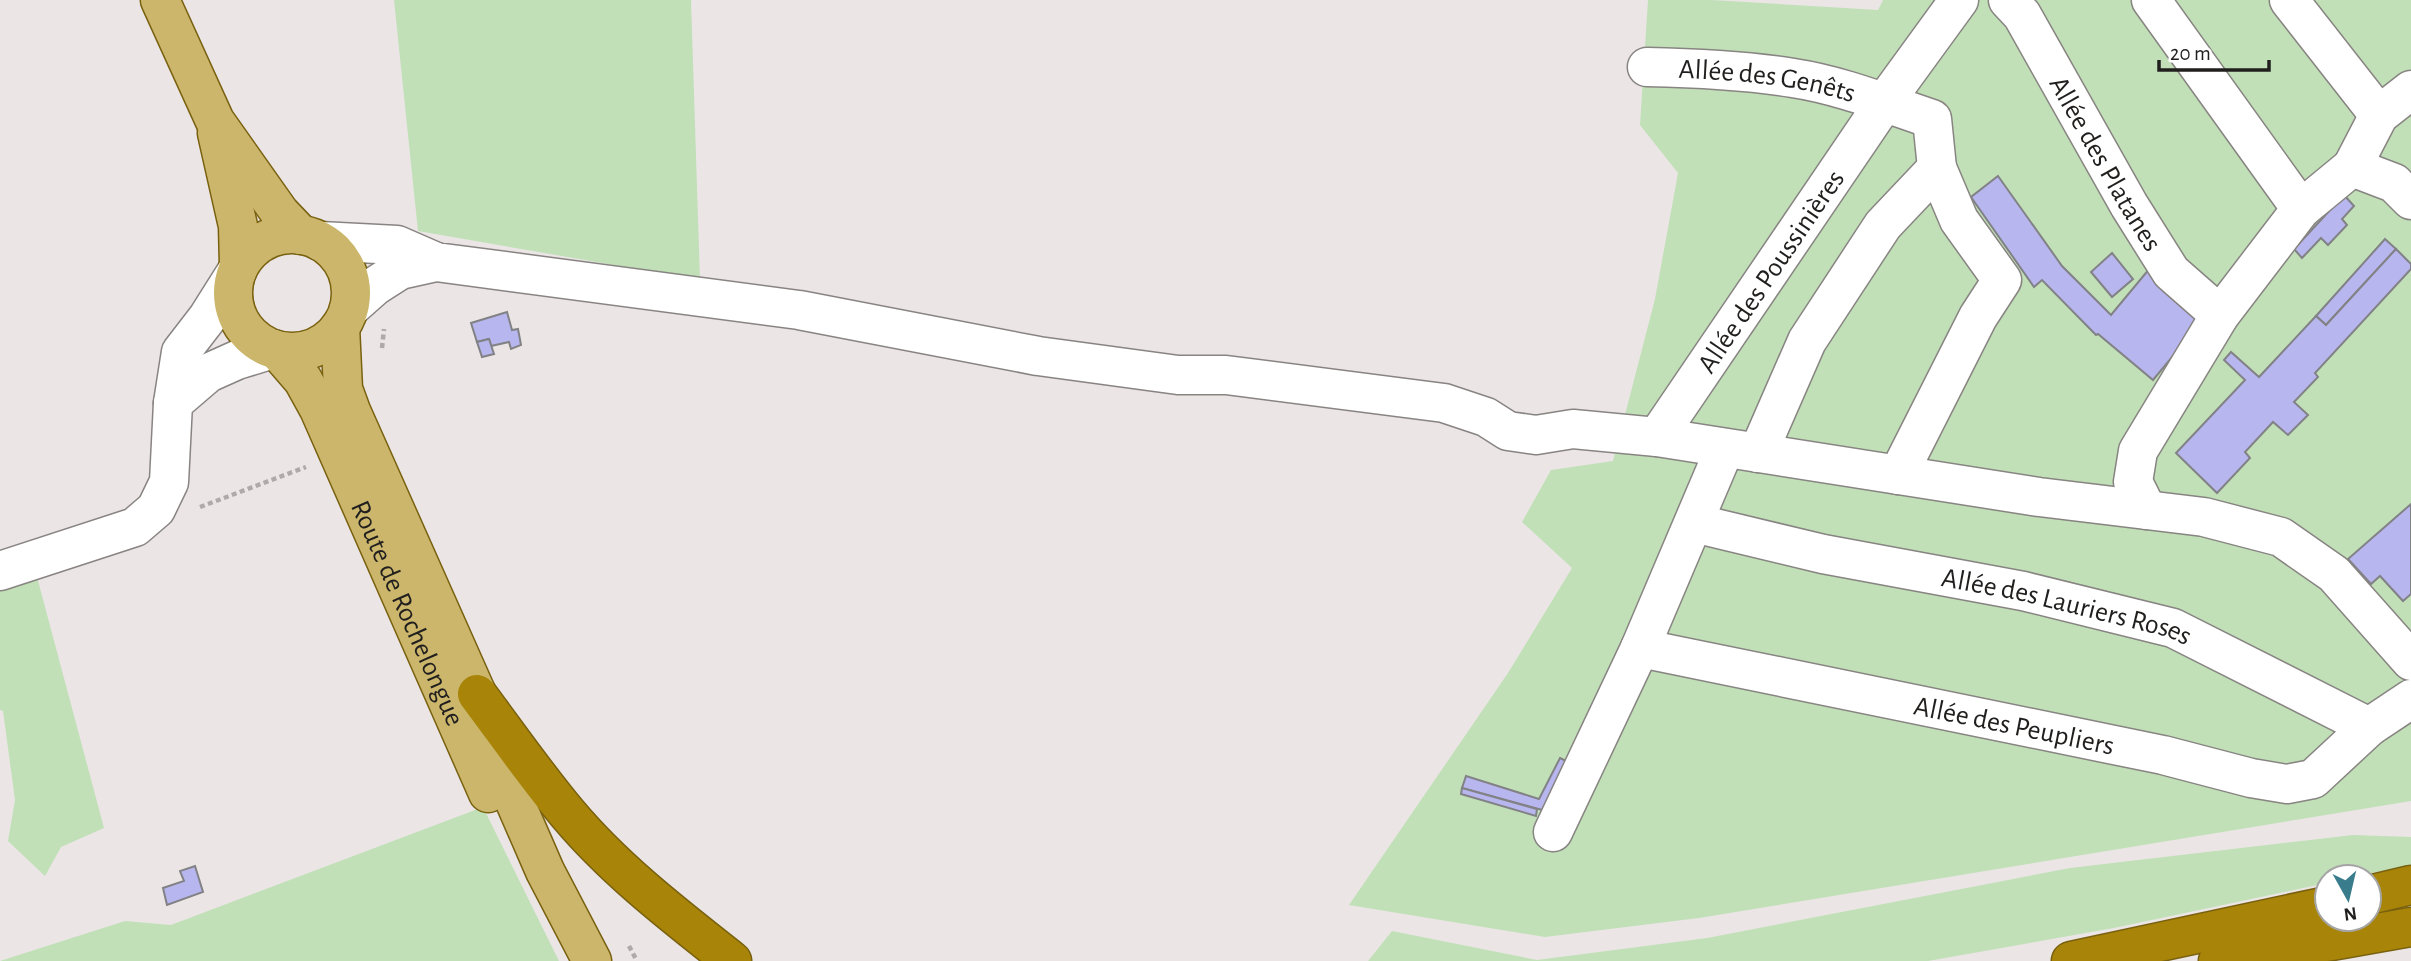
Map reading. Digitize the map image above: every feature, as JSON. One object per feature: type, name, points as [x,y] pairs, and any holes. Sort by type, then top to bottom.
[{"type":"highway","points":[[477,694],[569,815],[615,862],[681,921],[732,961]]},
{"type":"highway","points":[[2383,892],[2411,885]]},
{"type":"highway","points":[[2071,961],[2313,908]]},
{"type":"highway","points":[[2218,961],[2411,927]]},
{"type":"main road","points":[[160,0],[215,121],[280,213],[311,238],[331,249],[346,270],[350,283],[345,318],[331,338],[306,351],[276,350],[253,337],[238,318],[233,295],[238,269],[238,226],[215,121]]},
{"type":"main road","points":[[238,269],[248,254],[265,241],[286,234],[311,238]]},
{"type":"main road","name":"Route de Rochelongue","points":[[345,318],[343,389],[477,694],[505,779],[545,871],[592,961]]},
{"type":"main road","name":"Route de Rochelongue","points":[[276,350],[303,380],[339,455],[484,789],[545,871]]},
{"type":"street","name":"Allée des Poussinières","points":[[1657,437],[1884,103],[1959,0]]},
{"type":"street","name":"Allée des Platanes","points":[[2008,0],[2022,15],[2129,205],[2171,272],[2220,315]]},
{"type":"street","points":[[2151,0],[2301,209]]},
{"type":"street","points":[[2289,0],[2379,116]]},
{"type":"street","name":"Allée des Genêts","points":[[1647,67],[1729,69],[1795,78],[1933,119],[1937,168]]},
{"type":"street","points":[[2147,510],[2133,482],[2138,451],[2220,315],[2301,209],[2352,167],[2379,116],[2411,90]]},
{"type":"street","points":[[2352,167],[2394,183],[2411,200]]},
{"type":"street","points":[[1553,832],[1640,648],[1694,523],[1883,225],[1937,168],[1959,220],[2002,280],[1978,317],[1898,475]]},
{"type":"street","points":[[311,238],[397,246],[436,262],[799,310],[1038,356],[1178,375],[1226,375],[1444,403],[1486,417],[1512,410],[1539,414],[1573,429],[1657,437],[2039,497],[2203,517],[2281,537],[2334,574],[2411,661]]},
{"type":"street","points":[[345,318],[375,286],[400,270],[436,262]]},
{"type":"street","points":[[0,571],[135,527],[156,509],[169,482],[173,403],[181,352],[208,317],[238,269]]},
{"type":"street","points":[[173,403],[208,373],[237,360],[276,350]]},
{"type":"street","name":"Allée des Lauriers Roses","points":[[1694,523],[1824,554],[2023,591],[2173,628],[2369,727]]},
{"type":"street","name":"Allée des Peupliers","points":[[1640,648],[2163,755],[2251,778],[2287,784],[2313,779],[2369,727]]},
{"type":"street","points":[[2369,727],[2411,699]]},
{"type":"path","points":[[381,356],[385,326]]},
{"type":"path","points":[[156,509],[183,513],[339,455]]},
{"type":"path","points":[[624,938],[637,961]]},
{"type":"green space","points":[[394,0],[691,0],[700,280],[418,231]]},
{"type":"green space","points":[[1648,0],[1712,0],[1878,10],[1883,0],[2411,0],[2411,801],[1699,918],[1545,937],[1349,905],[1508,673],[1572,568],[1522,522],[1551,470],[1613,461],[1655,299],[1678,173],[1640,125]]},
{"type":"green space","points":[[33,562],[104,828],[61,847],[45,876],[8,841],[15,800],[3,711],[0,710],[0,573]]},
{"type":"green space","points":[[483,807],[559,961],[0,961],[125,921],[171,925]]},
{"type":"green space","points":[[2353,835],[2411,837],[2411,865],[2383,871],[2383,863],[2313,863],[2313,886],[2114,928],[1928,961],[1368,961],[1392,931],[1537,960],[1707,938],[2070,868]]},
{"type":"building","points":[[1998,176],[2062,266],[2111,315],[2150,268],[2203,320],[2153,380],[2096,335],[2042,280],[2034,287],[1971,197]]},
{"type":"building","points":[[2344,195],[2354,206],[2342,219],[2347,225],[2328,245],[2321,238],[2302,258],[2294,249]]},
{"type":"building","points":[[2385,239],[2396,249],[2326,325],[2316,316]]},
{"type":"building","points":[[2396,249],[2411,264],[2411,269],[2315,373],[2318,377],[2294,402],[2308,415],[2288,435],[2273,422],[2245,452],[2250,458],[2217,493],[2176,453],[2245,380],[2224,360],[2231,352],[2259,377],[2316,316],[2326,325]]},
{"type":"building","points":[[2112,253],[2133,279],[2112,297],[2091,272]]},
{"type":"building","points":[[507,312],[512,330],[518,329],[521,345],[511,349],[509,342],[491,346],[489,339],[477,342],[471,323]]},
{"type":"building","points":[[489,339],[494,354],[482,357],[477,342]]},
{"type":"building","points":[[2411,504],[2411,594],[2403,601],[2380,576],[2371,584],[2348,559]]},
{"type":"building","points":[[1560,758],[1572,764],[1546,811],[1462,788],[1466,776],[1539,799]]},
{"type":"building","points":[[1462,788],[1537,809],[1536,816],[1461,794]]},
{"type":"building","points":[[195,866],[203,892],[167,905],[163,888],[184,881],[180,871]]}]
